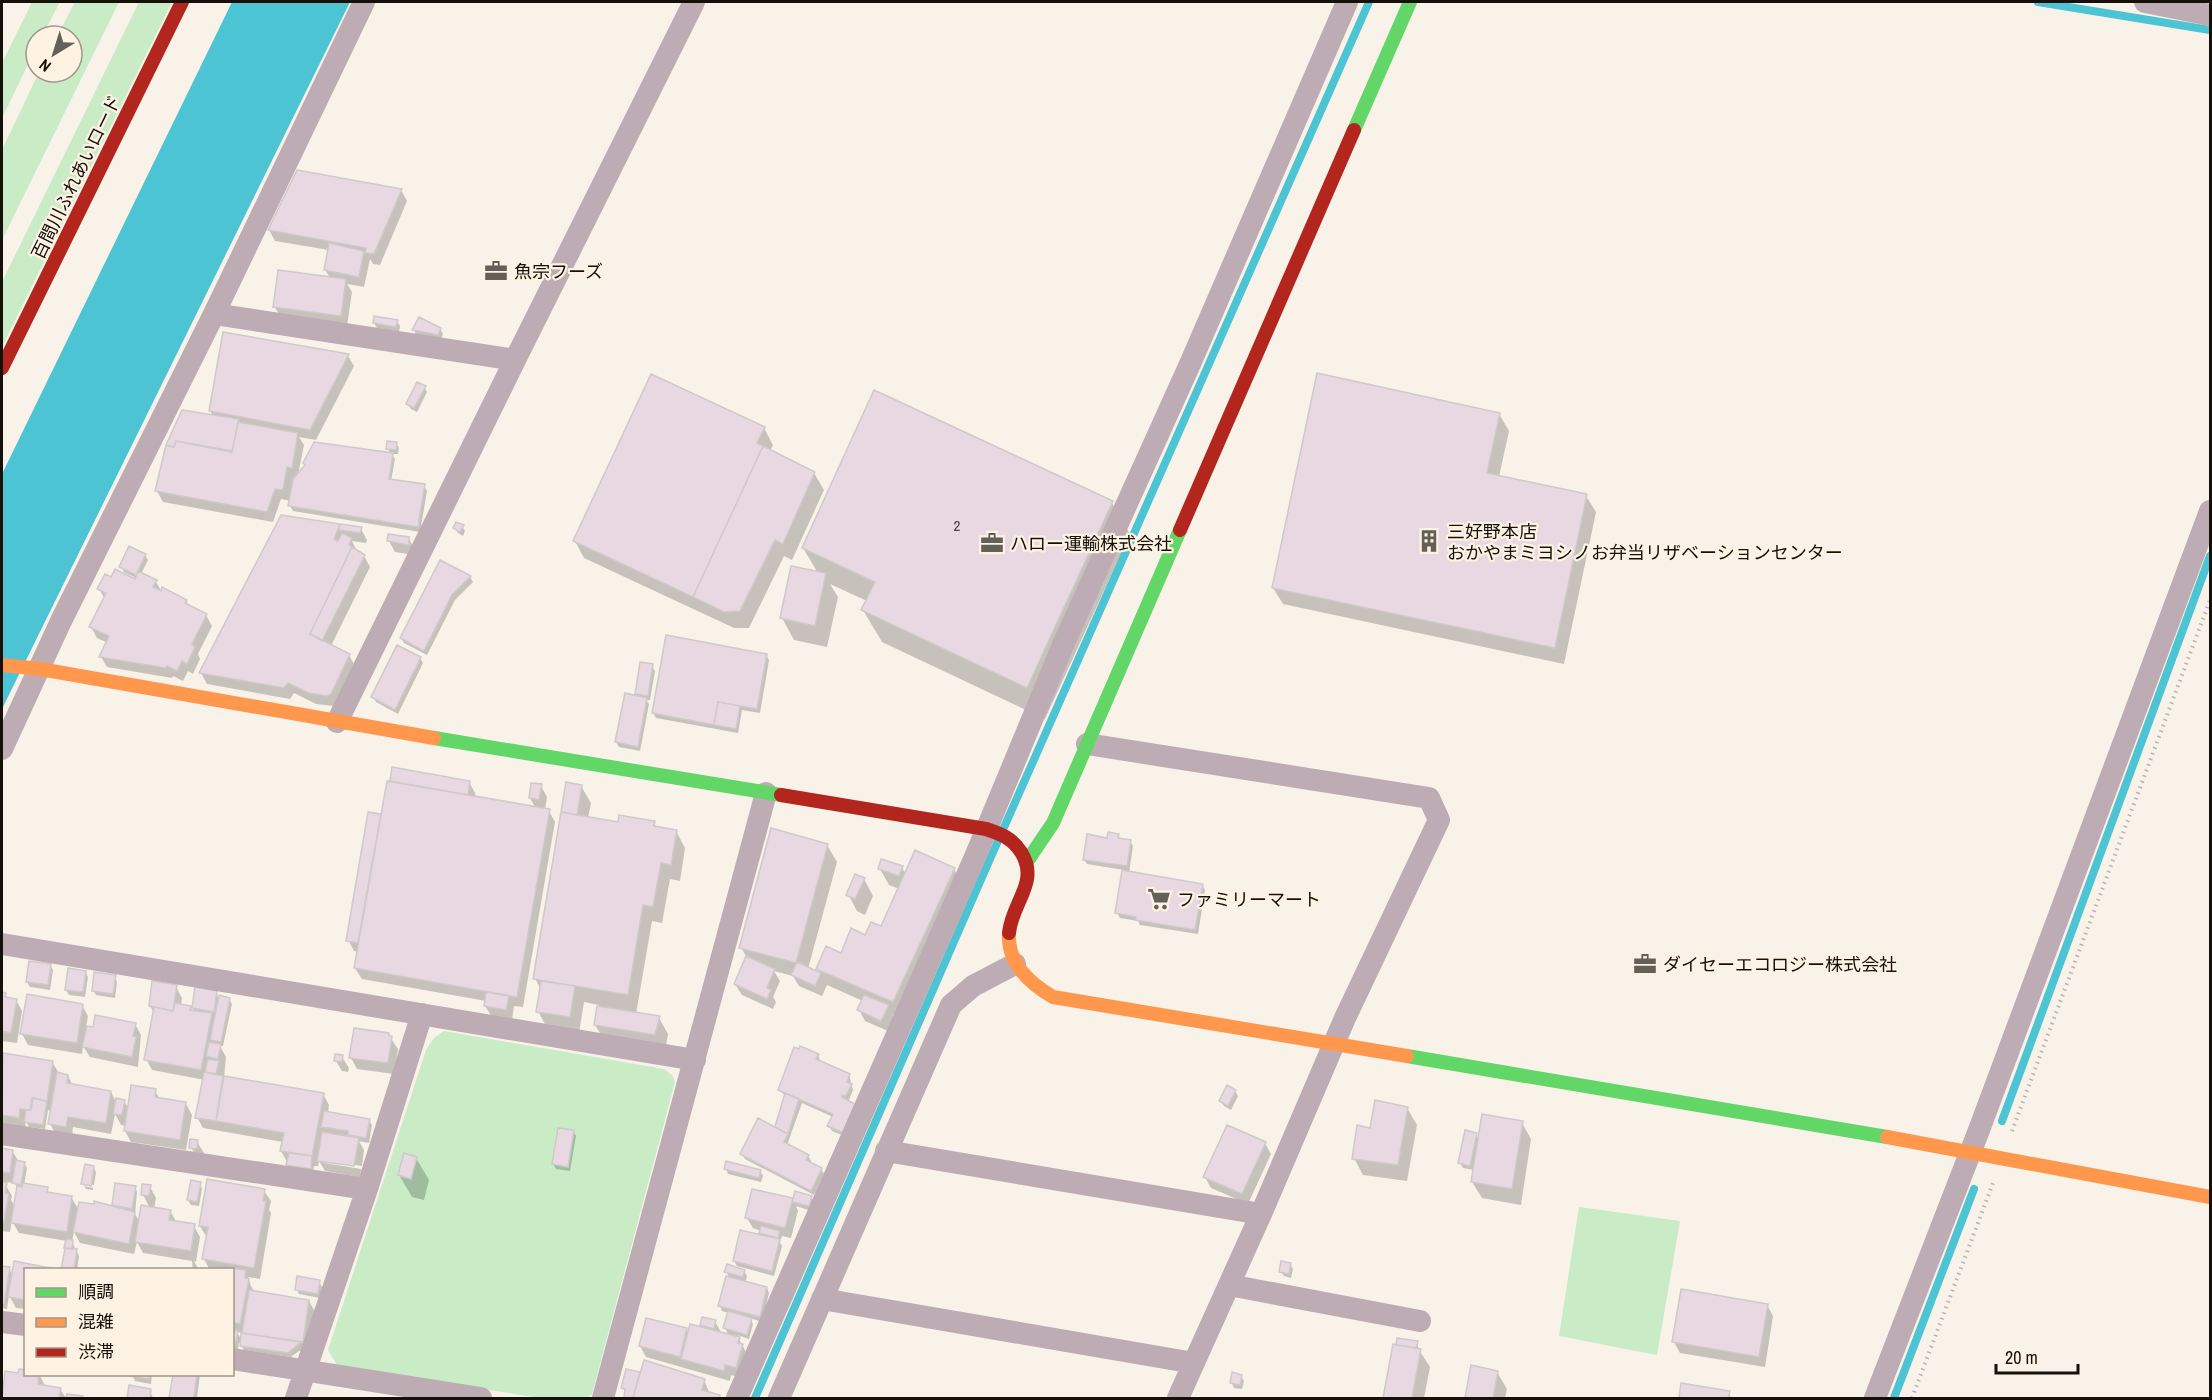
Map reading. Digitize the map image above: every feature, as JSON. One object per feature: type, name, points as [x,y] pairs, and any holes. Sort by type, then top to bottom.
[{"type":"street","name":"百間川ふれあいロード","points":[[2,368],[182,2]]},
{"type":"street","points":[[2,749],[62,621],[214,314],[364,2]]},
{"type":"street","points":[[337,722],[694,2]]},
{"type":"street","points":[[737,1398],[989,830],[1063,645],[1190,364],[1347,2]]},
{"type":"street","points":[[1026,862],[1053,823],[1410,2]]},
{"type":"street","points":[[2145,2],[2211,15]]},
{"type":"street","points":[[214,314],[515,360]]},
{"type":"street","points":[[1875,1398],[1971,1151],[2211,511]]},
{"type":"street","points":[[2,665],[40,669],[337,722],[989,830],[1007,837],[1026,862],[1029,873],[1010,921],[1008,934],[1010,951],[1015,964],[1039,990],[1053,997],[1971,1151],[2211,1197]]},
{"type":"street","points":[[1087,744],[1429,798],[1438,820],[1334,1044],[1178,1398]]},
{"type":"street","points":[[603,1398],[766,793]]},
{"type":"street","points":[[2,944],[696,1059]]},
{"type":"street","points":[[779,1398],[951,1005],[973,986],[1015,964]]},
{"type":"street","points":[[296,1398],[367,1189],[422,1014]]},
{"type":"street","points":[[2,1134],[367,1189]]},
{"type":"street","points":[[886,1151],[1261,1214]]},
{"type":"street","points":[[1229,1285],[1420,1321]]},
{"type":"street","points":[[822,1299],[1194,1363]]},
{"type":"street","points":[[2,1322],[24,1325]]},
{"type":"street","points":[[234,1359],[481,1398]]},
{"type":"path","points":[[2010,1134],[2211,600]]},
{"type":"path","points":[[1912,1398],[1993,1182]]},
{"type":"green space","points":[[32,2],[60,2],[48,24],[24,24],[24,73],[2,118],[2,63]]},
{"type":"green space","points":[[75,2],[119,2],[84,73],[84,24],[63,24]]},
{"type":"green space","points":[[139,2],[172,2],[2,347],[2,282]]},
{"type":"green space","points":[[33,84],[79,84],[2,240],[2,150]]},
{"type":"green space","points":[[444,1031],[664,1069],[672,1075],[675,1082],[592,1394],[587,1398],[539,1398],[337,1365],[328,1350],[426,1050],[434,1038]]},
{"type":"green space","points":[[1579,1207],[1680,1221],[1657,1355],[1559,1336]]},
{"type":"water","points":[[232,2],[350,2],[2,709],[2,474]]},
{"type":"building","points":[[297,170],[402,189],[374,254],[365,253],[366,248],[268,230]]},
{"type":"building","points":[[329,243],[364,251],[359,277],[324,270]]},
{"type":"building","points":[[278,270],[346,279],[341,316],[273,307]]},
{"type":"building","points":[[374,316],[398,320],[396,327],[373,323]]},
{"type":"building","points":[[419,317],[441,328],[438,335],[412,330]]},
{"type":"building","points":[[223,332],[349,354],[310,430],[209,411]]},
{"type":"building","name":"三好野本店 おかやまミヨシノお弁当リザベーションセンター","points":[[1317,373],[1500,413],[1487,473],[1587,494],[1555,648],[1272,588]]},
{"type":"building","points":[[651,374],[765,427],[757,443],[763,446],[693,597],[573,541]]},
{"type":"building","points":[[417,382],[426,386],[414,408],[406,404]]},
{"type":"building","points":[[874,390],[1113,501],[1027,688],[861,610],[875,582],[802,548]]},
{"type":"building","points":[[182,410],[239,419],[232,451],[176,441],[174,447],[166,445]]},
{"type":"building","points":[[238,422],[298,433],[292,468],[287,467],[283,490],[275,489],[267,512],[155,491],[166,445],[174,447],[176,441],[232,452]]},
{"type":"building","points":[[387,441],[397,442],[396,450],[386,449]]},
{"type":"building","points":[[314,442],[393,453],[389,479],[425,484],[418,527],[288,506],[293,479],[305,465],[303,463]]},
{"type":"building","points":[[763,446],[815,472],[783,544],[775,540],[740,611],[724,612],[693,597]]},
{"type":"building","points":[[281,515],[340,524],[334,539],[338,541],[342,533],[352,538],[349,545],[352,547],[310,634],[350,654],[331,694],[327,696],[309,693],[288,683],[284,688],[199,673]]},
{"type":"building","points":[[456,522],[464,525],[460,532],[453,528]]},
{"type":"building","points":[[340,524],[362,527],[360,533],[339,530]]},
{"type":"building","points":[[388,534],[409,537],[409,545],[387,541]]},
{"type":"building","points":[[129,546],[146,554],[136,575],[119,567]]},
{"type":"building","points":[[352,547],[365,555],[322,641],[310,634]]},
{"type":"building","points":[[440,560],[471,576],[452,595],[424,651],[400,638]]},
{"type":"building","points":[[791,566],[826,573],[815,626],[780,618]]},
{"type":"building","points":[[115,569],[135,579],[138,571],[157,580],[153,587],[161,591],[162,587],[187,600],[185,603],[207,614],[192,644],[195,647],[187,664],[182,661],[177,671],[167,666],[166,668],[99,657],[109,636],[89,627],[106,593],[97,589],[105,574],[111,577]]},
{"type":"building","points":[[666,635],[767,654],[757,709],[718,702],[714,725],[652,713]]},
{"type":"building","points":[[397,645],[421,657],[395,710],[371,697]]},
{"type":"building","points":[[640,662],[653,664],[648,696],[635,694]]},
{"type":"building","points":[[625,693],[647,698],[638,747],[615,742]]},
{"type":"building","points":[[718,702],[740,706],[736,729],[714,725]]},
{"type":"building","points":[[392,767],[470,781],[468,795],[390,781]]},
{"type":"building","points":[[387,781],[550,809],[517,997],[354,968]]},
{"type":"building","points":[[566,782],[582,785],[577,815],[561,812]]},
{"type":"building","points":[[531,783],[542,784],[539,800],[529,798]]},
{"type":"building","points":[[368,812],[381,814],[358,943],[346,941]]},
{"type":"building","points":[[561,812],[618,822],[619,815],[655,821],[654,826],[677,830],[671,865],[661,863],[653,907],[643,905],[628,995],[533,979]]},
{"type":"building","points":[[771,828],[828,844],[796,963],[739,948]]},
{"type":"building","points":[[1108,832],[1119,834],[1118,838],[1131,840],[1127,866],[1083,860],[1087,834],[1107,838]]},
{"type":"building","points":[[915,850],[955,868],[893,1002],[816,969],[826,946],[841,953],[851,928],[865,935],[871,922],[881,926]]},
{"type":"building","points":[[881,859],[903,866],[899,876],[878,869]]},
{"type":"building","name":"ファミリーマート","points":[[1122,870],[1203,884],[1195,930],[1135,920],[1136,917],[1115,913]]},
{"type":"building","points":[[855,874],[865,878],[855,899],[846,895]]},
{"type":"building","points":[[746,956],[775,969],[767,988],[771,990],[767,999],[734,984]]},
{"type":"building","points":[[29,961],[51,964],[48,985],[26,982]]},
{"type":"building","points":[[797,962],[821,973],[815,986],[791,975]]},
{"type":"building","points":[[68,968],[86,971],[83,992],[65,990]]},
{"type":"building","points":[[94,972],[116,975],[113,994],[92,991]]},
{"type":"building","points":[[152,981],[177,985],[173,1011],[149,1006]]},
{"type":"building","points":[[541,981],[575,986],[570,1017],[536,1012]]},
{"type":"building","points":[[195,987],[217,991],[214,1012],[192,1008]]},
{"type":"building","points":[[2,992],[6,993],[5,997],[17,999],[11,1033],[2,1031]]},
{"type":"building","points":[[486,992],[509,996],[506,1010],[484,1006]]},
{"type":"building","points":[[27,994],[83,1004],[77,1043],[20,1034]]},
{"type":"building","points":[[219,995],[230,998],[221,1042],[210,1040]]},
{"type":"building","points":[[864,995],[889,1005],[881,1021],[857,1010]]},
{"type":"building","points":[[175,1003],[191,1006],[190,1010],[212,1013],[201,1070],[144,1060],[154,1007],[173,1011]]},
{"type":"building","points":[[597,1006],[660,1016],[655,1035],[594,1025]]},
{"type":"building","points":[[95,1015],[136,1023],[132,1057],[82,1047],[87,1026],[93,1027]]},
{"type":"building","points":[[354,1028],[389,1033],[389,1036],[392,1036],[388,1063],[349,1058]]},
{"type":"building","points":[[209,1042],[221,1044],[218,1059],[206,1056]]},
{"type":"building","points":[[800,1046],[819,1054],[816,1059],[850,1074],[847,1082],[852,1084],[846,1096],[842,1095],[842,1097],[855,1104],[844,1133],[827,1126],[833,1114],[778,1090],[794,1047],[799,1049]]},
{"type":"building","points":[[3,1053],[53,1061],[47,1101],[32,1098],[30,1110],[20,1109],[19,1118],[2,1115]]},
{"type":"building","points":[[335,1054],[343,1055],[342,1062],[334,1061]]},
{"type":"building","points":[[208,1059],[219,1061],[216,1074],[205,1072]]},
{"type":"building","points":[[57,1072],[68,1075],[67,1083],[111,1091],[106,1123],[68,1117],[66,1127],[48,1124]]},
{"type":"building","points":[[204,1072],[223,1076],[216,1121],[195,1118]]},
{"type":"building","points":[[224,1076],[324,1093],[312,1156],[280,1151],[284,1133],[216,1121]]},
{"type":"building","points":[[131,1085],[156,1089],[155,1097],[186,1102],[180,1140],[124,1131]]},
{"type":"building","points":[[1227,1085],[1236,1090],[1228,1106],[1219,1101]]},
{"type":"building","points":[[785,1093],[799,1099],[788,1134],[775,1127]]},
{"type":"building","points":[[33,1098],[47,1101],[43,1125],[24,1122],[26,1110],[31,1110]]},
{"type":"building","points":[[116,1098],[125,1100],[122,1115],[113,1114]]},
{"type":"building","points":[[1375,1100],[1408,1107],[1398,1165],[1352,1159],[1357,1125],[1370,1128]]},
{"type":"building","points":[[324,1111],[370,1119],[366,1138],[348,1135],[348,1131],[321,1127]]},
{"type":"building","points":[[1482,1114],[1523,1121],[1512,1189],[1471,1182]]},
{"type":"building","points":[[758,1118],[788,1134],[784,1142],[809,1155],[806,1160],[822,1168],[811,1191],[740,1154]]},
{"type":"building","points":[[1227,1125],[1266,1142],[1242,1194],[1203,1177]]},
{"type":"building","points":[[558,1128],[574,1130],[568,1167],[552,1164]]},
{"type":"building","points":[[1465,1130],[1477,1133],[1470,1166],[1458,1163]]},
{"type":"building","points":[[322,1132],[359,1138],[354,1166],[317,1161]]},
{"type":"building","points":[[190,1139],[198,1140],[197,1149],[189,1148]]},
{"type":"building","points":[[2,1148],[13,1150],[10,1173],[2,1172]]},
{"type":"building","points":[[289,1153],[312,1156],[311,1169],[286,1165]]},
{"type":"building","points":[[404,1153],[417,1157],[411,1179],[398,1175]]},
{"type":"building","points":[[16,1160],[25,1162],[21,1185],[12,1183]]},
{"type":"building","points":[[726,1161],[761,1170],[759,1178],[724,1169]]},
{"type":"building","points":[[85,1164],[94,1166],[91,1186],[81,1184]]},
{"type":"building","points":[[207,1179],[265,1189],[263,1201],[266,1201],[254,1268],[202,1259],[208,1227],[199,1226]]},
{"type":"building","points":[[191,1180],[201,1182],[197,1202],[187,1200]]},
{"type":"building","points":[[2,1182],[7,1183],[5,1193],[9,1194],[4,1222],[2,1221]]},
{"type":"building","points":[[23,1183],[48,1187],[47,1192],[72,1196],[67,1232],[11,1223],[17,1186],[22,1187]]},
{"type":"building","points":[[115,1183],[136,1186],[132,1209],[112,1205]]},
{"type":"building","points":[[142,1184],[151,1185],[149,1196],[141,1195]]},
{"type":"building","points":[[752,1189],[793,1198],[785,1228],[745,1218]]},
{"type":"building","points":[[795,1191],[812,1196],[809,1206],[792,1202]]},
{"type":"building","points":[[94,1201],[135,1212],[129,1244],[73,1232],[79,1202],[94,1204]]},
{"type":"building","points":[[141,1205],[171,1210],[169,1220],[195,1224],[191,1251],[135,1242]]},
{"type":"building","points":[[761,1226],[780,1231],[778,1238],[759,1233]]},
{"type":"building","points":[[740,1230],[780,1239],[772,1271],[733,1261]]},
{"type":"building","points":[[66,1239],[73,1240],[72,1249],[64,1248]]},
{"type":"building","points":[[65,1248],[77,1249],[74,1268],[61,1268]]},
{"type":"building","points":[[14,1261],[51,1268],[24,1268],[24,1300],[8,1297]]},
{"type":"building","points":[[1281,1261],[1291,1263],[1289,1274],[1279,1272]]},
{"type":"building","points":[[727,1264],[745,1270],[743,1277],[724,1272]]},
{"type":"building","points":[[2,1266],[10,1267],[4,1305],[2,1304]]},
{"type":"building","points":[[234,1268],[246,1270],[245,1278],[249,1279],[240,1324],[234,1322]]},
{"type":"building","points":[[297,1276],[320,1280],[318,1294],[295,1290]]},
{"type":"building","points":[[726,1276],[767,1287],[760,1317],[718,1306]]},
{"type":"building","points":[[1681,1289],[1768,1304],[1759,1357],[1672,1342]]},
{"type":"building","points":[[249,1290],[309,1300],[303,1342],[242,1333]]},
{"type":"building","points":[[728,1311],[752,1318],[747,1335],[723,1328]]},
{"type":"building","points":[[702,1317],[716,1320],[714,1329],[700,1325]]},
{"type":"building","points":[[646,1318],[687,1328],[680,1357],[639,1346]]},
{"type":"building","points":[[690,1324],[740,1337],[738,1343],[743,1344],[736,1368],[725,1365],[724,1371],[681,1359]]},
{"type":"building","points":[[234,1330],[238,1331],[234,1345]]},
{"type":"building","points":[[241,1333],[301,1342],[288,1353],[240,1346]]},
{"type":"building","points":[[1397,1338],[1418,1341],[1416,1348],[1396,1345]]},
{"type":"building","points":[[1393,1344],[1421,1349],[1412,1398],[1383,1398]]},
{"type":"building","points":[[644,1360],[705,1379],[702,1390],[720,1395],[719,1398],[633,1398]]},
{"type":"building","points":[[1471,1365],[1498,1371],[1493,1398],[1465,1398]]},
{"type":"building","points":[[19,1369],[24,1370],[24,1376],[39,1376],[38,1384],[61,1388],[59,1398],[2,1398],[5,1371],[18,1373]]},
{"type":"building","points":[[626,1369],[640,1372],[633,1398],[624,1398],[625,1389],[621,1388]]},
{"type":"building","points":[[1232,1372],[1242,1375],[1240,1385],[1230,1383]]},
{"type":"building","points":[[131,1376],[149,1376],[149,1379]]},
{"type":"building","points":[[173,1376],[197,1376],[194,1398],[169,1398]]},
{"type":"building","points":[[1681,1383],[1730,1391],[1728,1398],[1679,1398]]},
{"type":"building","points":[[129,1385],[151,1389],[150,1398],[127,1398]]},
{"type":"building","points":[[67,1394],[83,1396],[83,1398],[66,1398]]},
{"type":"waterway","points":[[755,1398],[990,859],[1369,2]]},
{"type":"waterway","points":[[2038,2],[2210,30]]},
{"type":"waterway","points":[[2002,1121],[2210,556]]},
{"type":"waterway","points":[[1894,1398],[1974,1189]]},
{"type":"traffic: fast","points":[[1354,130],[1410,2]]},
{"type":"traffic: fast","points":[[1026,863],[1053,823],[1180,530]]},
{"type":"traffic: fast","points":[[434,738],[781,795]]},
{"type":"traffic: fast","points":[[1407,1056],[1887,1137]]},
{"type":"traffic: slow","points":[[2,665],[40,669],[434,738]]},
{"type":"traffic: slow","points":[[1009,933],[1012,954],[1021,971],[1053,997],[1407,1056]]},
{"type":"traffic: slow","points":[[1887,1137],[2210,1197]]},
{"type":"traffic: jam","points":[[2,368],[182,2]]},
{"type":"traffic: jam","points":[[1180,530],[1354,130]]},
{"type":"traffic: jam","points":[[781,795],[986,829],[1006,837],[1021,852],[1028,873],[1009,933]]},
{"type":"place","name":"魚宗フーズ","points":[[496,271]]},
{"type":"place","name":"三好野本店 おかやまミヨシノお弁当リザベーションセンター","points":[[1429,541]]},
{"type":"place","name":"ハロー運輸株式会社","points":[[992,543]]},
{"type":"place","name":"ファミリーマート","points":[[1159,899]]},
{"type":"place","name":"ダイセーエコロジー株式会社","points":[[1645,964]]}]
